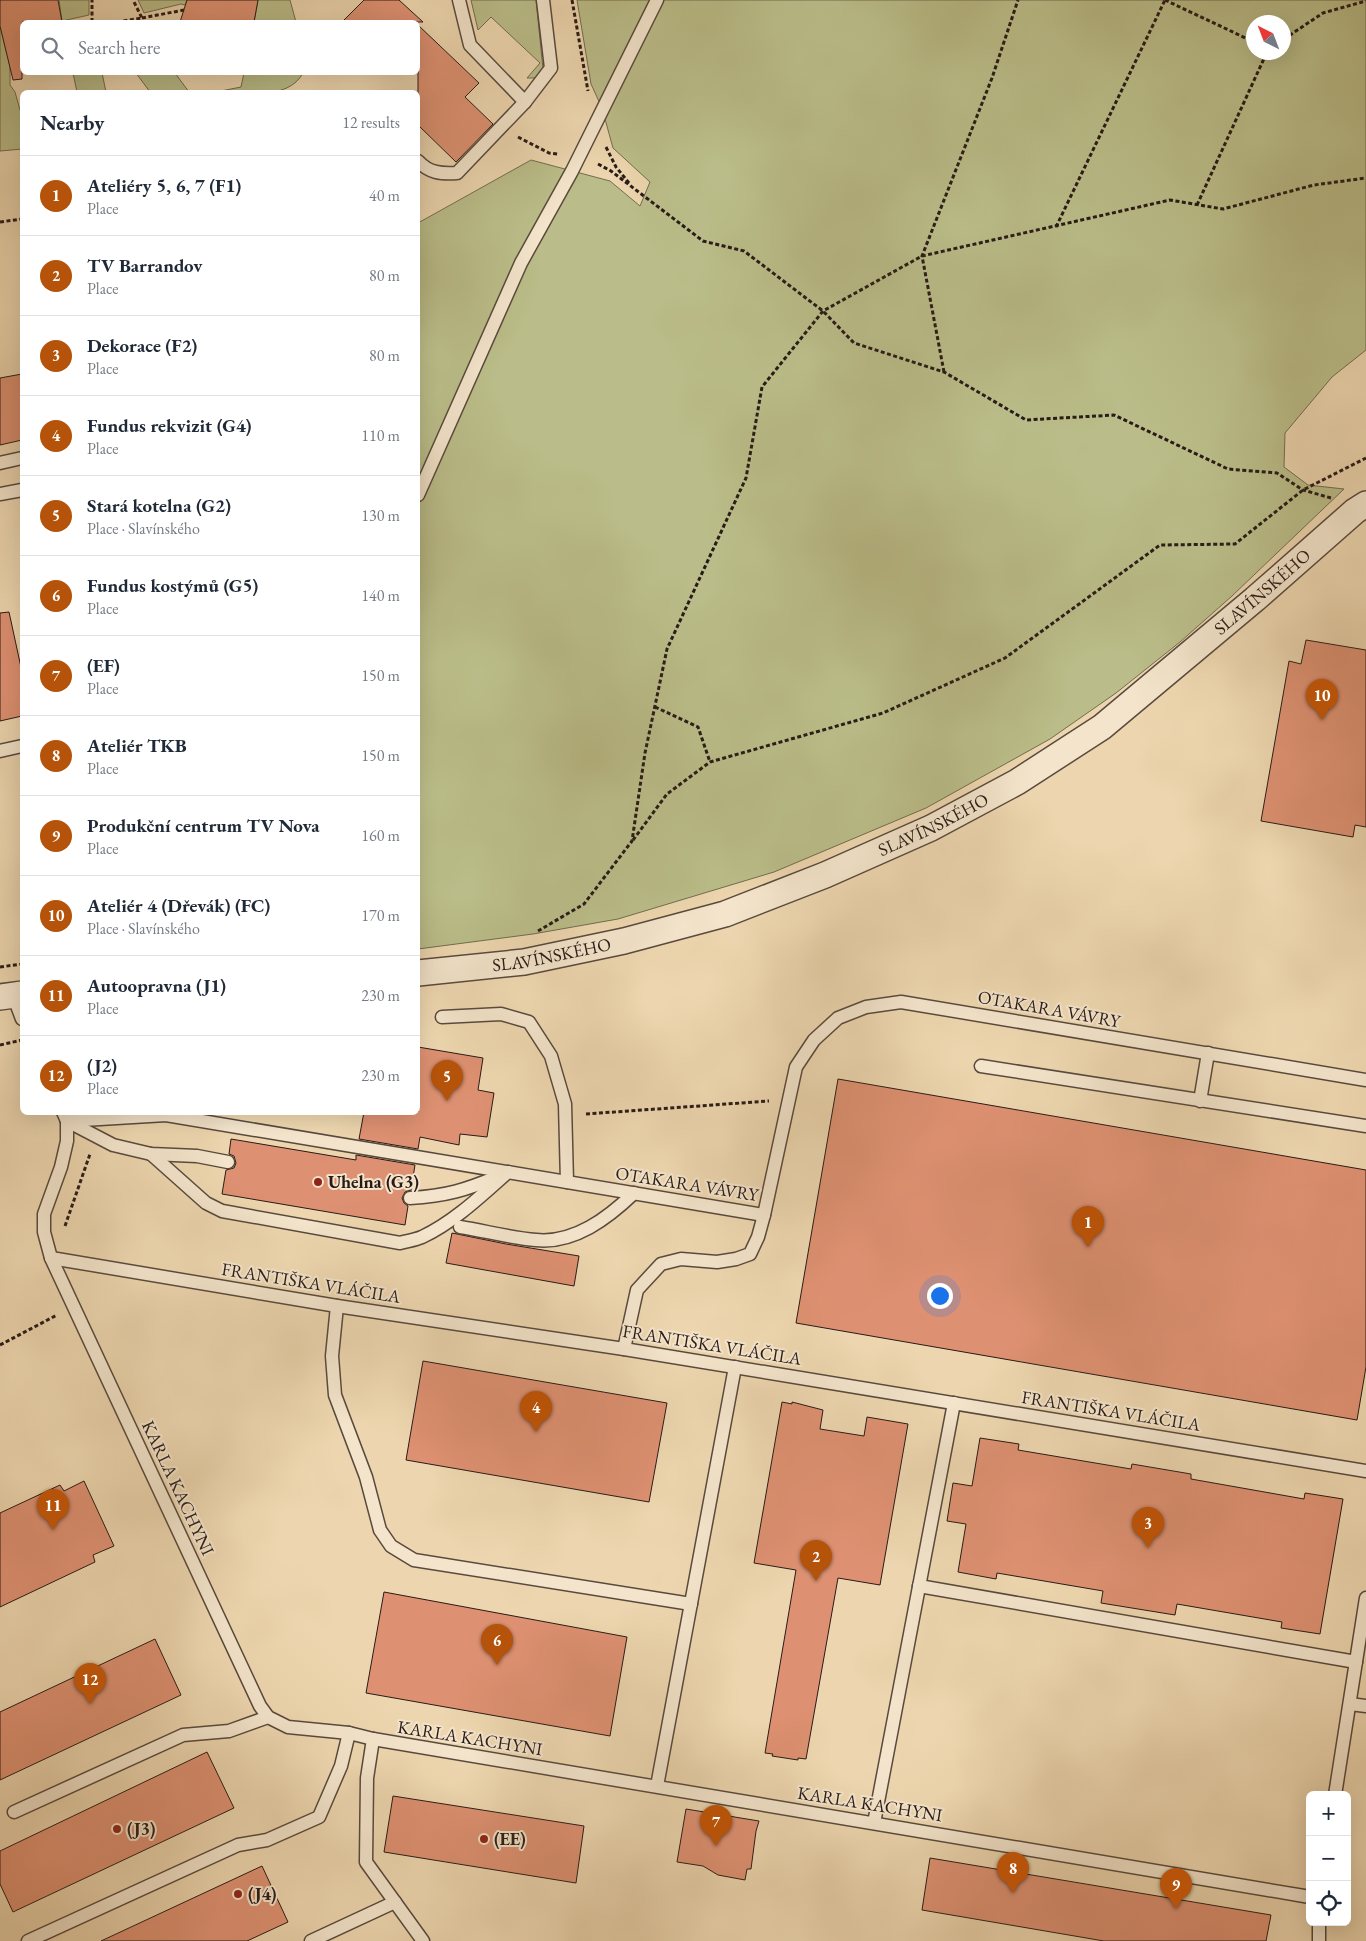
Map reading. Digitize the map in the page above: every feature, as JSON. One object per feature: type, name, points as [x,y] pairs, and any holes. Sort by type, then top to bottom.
[{"type":"street","name":"SLAVÍNSKÉHO","points":[[420,973],[524,962],[624,941],[725,914],[825,875],[922,832],[1017,782],[1102,727],[1366,504]]},
{"type":"lane","points":[[459,0],[470,45],[525,102]]},
{"type":"lane","points":[[420,164],[424,168],[440,174],[457,173],[537,88],[551,68],[543,0]]},
{"type":"lane","points":[[420,490],[521,263],[572,171],[657,0]]},
{"type":"lane","points":[[0,463],[20,458]]},
{"type":"lane","points":[[0,494],[20,490]]},
{"type":"lane","points":[[0,751],[20,746]]},
{"type":"lane","points":[[12,995],[20,1014]]},
{"type":"lane","name":"OTAKARA VÁVRY","points":[[65,1117],[166,1115],[764,1214],[796,1067],[814,1040],[838,1018],[866,1007],[901,1002],[1366,1080]]},
{"type":"lane","points":[[442,1017],[501,1014],[529,1022],[551,1056],[565,1104],[567,1182]]},
{"type":"lane","points":[[1200,1100],[1208,1053]]},
{"type":"lane","points":[[981,1066],[1366,1126]]},
{"type":"lane","points":[[65,1117],[113,1145],[151,1154],[196,1156],[228,1162]]},
{"type":"lane","name":"KARLA KACHYNI","points":[[65,1117],[68,1141],[44,1214],[44,1232],[51,1258],[260,1706],[268,1717],[288,1727],[349,1733],[373,1740],[657,1786],[1306,1896]]},
{"type":"lane","points":[[151,1154],[206,1203],[222,1211],[400,1243],[421,1237],[442,1226],[508,1172]]},
{"type":"lane","points":[[410,1198],[434,1197],[464,1191],[508,1172]]},
{"type":"lane","points":[[460,1227],[538,1240],[562,1238],[585,1230],[602,1220],[634,1193]]},
{"type":"lane","points":[[624,1349],[637,1290],[661,1264],[681,1258],[717,1262],[736,1259],[750,1254],[758,1237],[764,1214]]},
{"type":"lane","name":"FRANTIŠKA VLÁČILA","points":[[51,1258],[337,1306],[624,1349],[1366,1471]]},
{"type":"lane","points":[[337,1306],[332,1356],[335,1395],[366,1477],[380,1530],[391,1546],[414,1560],[691,1604]]},
{"type":"lane","points":[[657,1786],[735,1367]]},
{"type":"lane","points":[[874,1823],[954,1403]]},
{"type":"lane","points":[[919,1586],[1356,1662]]},
{"type":"lane","points":[[1336,1791],[1366,1598]]},
{"type":"lane","points":[[1350,1704],[1366,1706]]},
{"type":"lane","points":[[14,1812],[183,1734],[229,1731],[268,1717]]},
{"type":"lane","points":[[28,1941],[238,1844],[268,1840],[319,1817],[341,1766],[349,1733]]},
{"type":"lane","points":[[373,1740],[367,1778],[366,1862],[423,1941]]},
{"type":"lane","points":[[311,1941],[395,1902]]},
{"type":"lane","points":[[1319,1926],[1319,1941]]},
{"type":"path","points":[[92,0],[92,20]]},
{"type":"path","points":[[133,0],[142,18]]},
{"type":"path","points":[[944,372],[922,256],[992,78],[1018,0]]},
{"type":"path","points":[[1056,227],[1165,0],[1246,38]]},
{"type":"path","points":[[1291,34],[1323,13],[1366,1]]},
{"type":"path","points":[[130,20],[184,10]]},
{"type":"path","points":[[1197,205],[1263,60]]},
{"type":"path","points":[[632,841],[645,753],[667,649],[746,478],[762,387],[823,311],[922,256],[1170,200],[1223,209],[1314,185],[1366,178]]},
{"type":"path","points":[[634,189],[703,240],[744,252],[823,311],[854,343],[944,372],[1026,420],[1114,415],[1228,469],[1276,473],[1303,490]]},
{"type":"path","points":[[0,222],[20,219]]},
{"type":"path","points":[[524,962],[533,934],[584,904],[667,794],[710,762],[883,713],[1005,658],[1160,545],[1235,544],[1303,490],[1366,458]]},
{"type":"path","points":[[655,707],[698,727],[710,762]]},
{"type":"path","points":[[0,967],[20,964]]},
{"type":"path","points":[[0,1045],[20,1040]]},
{"type":"path","points":[[565,1116],[789,1099]]},
{"type":"path","points":[[0,1345],[74,1306]]},
{"type":"green space","points":[[59,0],[89,0],[89,15],[62,20]]},
{"type":"green space","points":[[138,0],[187,0],[185,5],[181,4],[144,13]]},
{"type":"green space","points":[[258,0],[290,0],[295,20],[254,20]]},
{"type":"green space","points":[[471,0],[536,0],[543,69],[536,78],[527,78],[540,63],[491,17],[478,30]]},
{"type":"green space","points":[[577,0],[1366,0],[1366,350],[1332,377],[1285,433],[1284,467],[1308,485],[1344,489],[1232,596],[1180,642],[1116,693],[1050,739],[926,808],[774,872],[618,919],[533,934],[420,949],[420,222],[531,160],[610,181],[640,206],[650,182],[613,148],[602,108],[591,84]]},
{"type":"green space","points":[[0,26],[10,66],[10,85],[15,92],[20,110],[20,149],[0,151]]},
{"type":"green space","points":[[73,75],[102,75],[106,90],[77,90]]},
{"type":"green space","points":[[137,75],[176,75],[188,90],[149,90]]},
{"type":"green space","points":[[243,75],[301,75],[296,82],[282,90],[226,90],[241,87]]},
{"type":"building","points":[[0,0],[58,0],[62,20],[20,20],[20,75],[22,75],[22,79],[13,80],[0,26]]},
{"type":"building","points":[[187,0],[258,0],[254,20],[181,20]]},
{"type":"building","points":[[364,0],[399,0],[423,22],[420,22],[420,20],[344,20]]},
{"type":"building","points":[[420,27],[479,83],[465,97],[493,124],[456,162],[420,127],[420,90],[418,90],[418,75],[420,75]]},
{"type":"building","points":[[20,374],[20,440],[0,445],[0,378]]},
{"type":"building","points":[[9,612],[20,663],[20,716],[0,721],[0,613]]},
{"type":"building","points":[[1306,640],[1366,650],[1366,827],[1355,825],[1353,837],[1261,821],[1289,661],[1301,664]]},
{"type":"building","points":[[420,1047],[483,1058],[478,1090],[494,1093],[487,1137],[460,1134],[459,1145],[420,1137],[418,1149],[359,1139],[363,1115],[420,1115]]},
{"type":"building","points":[[838,1079],[1366,1170],[1366,1367],[1357,1420],[796,1323]]},
{"type":"building","name":"Uhelna (G3)","points":[[231,1139],[356,1160],[356,1155],[415,1165],[411,1190],[405,1192],[402,1198],[408,1206],[405,1225],[222,1194],[226,1170],[234,1168],[236,1163],[234,1156],[229,1154]]},
{"type":"building","points":[[452,1233],[579,1256],[574,1286],[446,1263]]},
{"type":"building","points":[[423,1361],[667,1403],[649,1502],[406,1460]]},
{"type":"building","points":[[782,1402],[792,1404],[792,1402],[823,1410],[820,1429],[864,1436],[867,1417],[908,1424],[880,1585],[838,1578],[806,1759],[798,1758],[798,1760],[765,1753],[796,1570],[754,1563]]},
{"type":"building","points":[[980,1438],[1019,1444],[1018,1450],[1131,1469],[1132,1464],[1191,1474],[1191,1479],[1304,1499],[1305,1493],[1343,1499],[1320,1634],[1281,1628],[1282,1622],[1177,1604],[1175,1615],[1101,1603],[1103,1591],[997,1573],[996,1579],[958,1572],[966,1524],[947,1521],[953,1483],[972,1486]]},
{"type":"building","points":[[84,1481],[114,1546],[93,1555],[95,1562],[0,1607],[0,1513],[60,1485],[64,1491]]},
{"type":"building","points":[[384,1592],[627,1637],[610,1736],[366,1693]]},
{"type":"building","points":[[155,1639],[181,1695],[0,1780],[0,1712]]},
{"type":"building","name":"(J3)","points":[[207,1752],[234,1808],[13,1912],[0,1884],[0,1851]]},
{"type":"building","name":"(EE)","points":[[393,1796],[584,1826],[576,1883],[384,1852]]},
{"type":"building","points":[[686,1809],[759,1821],[751,1869],[747,1869],[745,1880],[718,1875],[703,1866],[677,1862]]},
{"type":"building","points":[[930,1858],[1271,1915],[1266,1941],[1104,1941],[922,1910]]},
{"type":"building","name":"(J4)","points":[[262,1866],[288,1922],[247,1941],[101,1941]]},
{"type":"place","name":"Ateliér 4 (Dřevák) (FC)","points":[[1322,720]]},
{"type":"place","name":"Stará kotelna (G2)","points":[[447,1101]]},
{"type":"place","name":"Uhelna (G3)","points":[[318,1182]]},
{"type":"place","name":"Ateliéry 5, 6, 7 (F1)","points":[[1088,1247]]},
{"type":"place","name":"Fundus rekvizit (G4)","points":[[536,1432]]},
{"type":"place","name":"Autoopravna (J1)","points":[[53,1530]]},
{"type":"place","name":"Dekorace (F2)","points":[[1148,1548]]},
{"type":"place","name":"TV Barrandov","points":[[816,1581]]},
{"type":"place","name":"Fundus kostýmů (G5)","points":[[497,1665]]},
{"type":"place","name":"(J2)","points":[[90,1704]]},
{"type":"place","name":"(J3)","points":[[117,1829]]},
{"type":"place","name":"(EE)","points":[[484,1839]]},
{"type":"place","name":"(EF)","points":[[716,1846]]},
{"type":"place","name":"Ateliér TKB","points":[[1013,1893]]},
{"type":"place","name":"(J4)","points":[[238,1894]]},
{"type":"place","name":"Produkční centrum TV Nova","points":[[1176,1909]]}]
